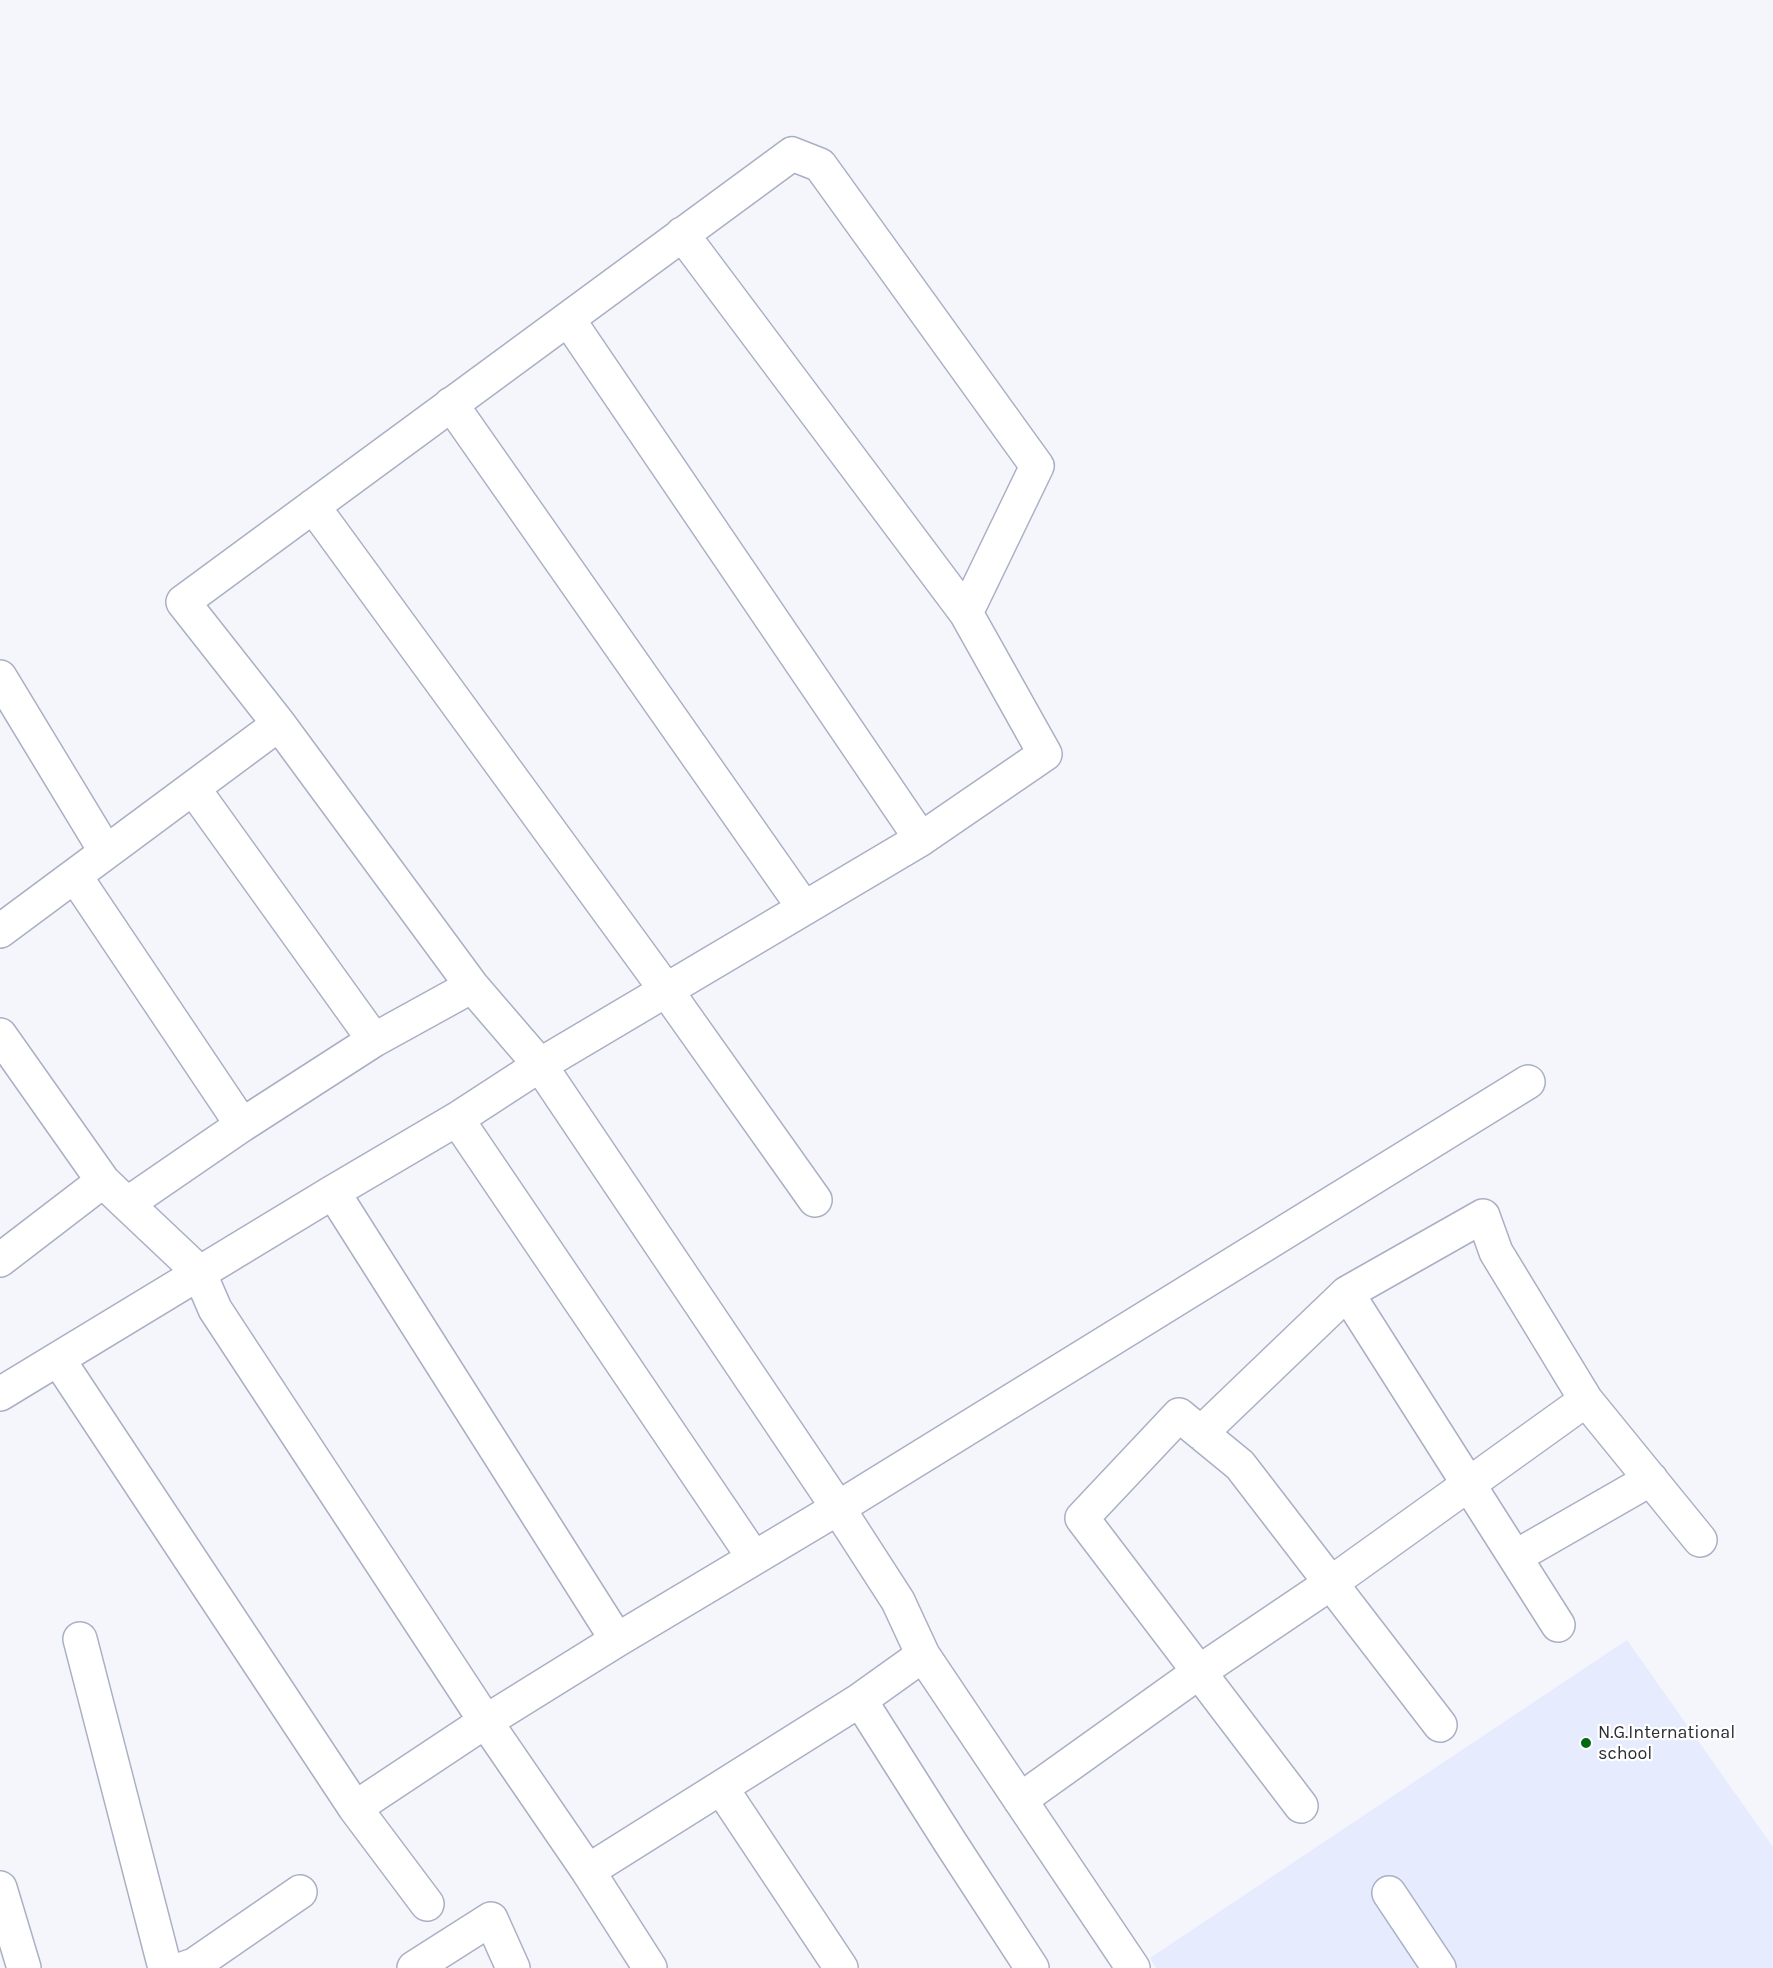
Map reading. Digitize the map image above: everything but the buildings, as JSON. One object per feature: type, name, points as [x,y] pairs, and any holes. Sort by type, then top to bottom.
[{"type":"street","points":[[966,613],[1037,466],[820,165],[792,154],[183,602],[279,724],[472,986],[540,1065],[838,1508],[898,1602],[923,1655],[1133,1968]]},
{"type":"street","points":[[0,1394],[457,1119],[540,1065],[921,839],[1046,754],[966,613],[682,234]]},
{"type":"street","points":[[568,319],[921,839]]},
{"type":"street","points":[[451,404],[804,908]]},
{"type":"street","points":[[313,506],[666,990],[815,1200]]},
{"type":"street","points":[[0,677],[106,852]]},
{"type":"street","points":[[0,931],[279,724]]},
{"type":"street","points":[[193,788],[374,1040]]},
{"type":"street","points":[[75,876],[242,1125]]},
{"type":"street","points":[[127,1204],[242,1125],[374,1040],[472,986]]},
{"type":"street","points":[[0,1035],[103,1181],[200,1272],[215,1309],[650,1968]]},
{"type":"street","points":[[356,1808],[486,1722],[617,1640],[838,1508],[1528,1082]]},
{"type":"street","points":[[457,1119],[754,1558]]},
{"type":"street","points":[[0,1260],[103,1181]]},
{"type":"street","points":[[333,1192],[617,1640]]},
{"type":"street","points":[[1201,1433],[1347,1293],[1483,1216],[1496,1252],[1586,1400],[1700,1540]]},
{"type":"street","points":[[1347,1293],[1558,1625]]},
{"type":"street","points":[[58,1359],[356,1808],[427,1904]]},
{"type":"street","points":[[1020,1800],[1199,1672],[1331,1583],[1586,1400]]},
{"type":"street","points":[[1301,1806],[1082,1518],[1179,1415],[1240,1465],[1440,1725]]},
{"type":"street","points":[[1515,1557],[1651,1479]]},
{"type":"street","points":[[80,1639],[165,1968]]},
{"type":"street","points":[[588,1871],[722,1789],[860,1700],[923,1655]]},
{"type":"street","points":[[860,1700],[1032,1968]]},
{"type":"street","points":[[722,1789],[841,1968]]},
{"type":"street","points":[[0,1888],[24,1968]]},
{"type":"street","points":[[186,1968],[194,1965],[300,1892]]},
{"type":"street","points":[[1389,1893],[1439,1968]]},
{"type":"street","points":[[414,1968],[491,1918],[513,1968]]},
{"type":"shaded area","name":"N.G.International school","points":[[1627,1640],[1773,1847],[1773,1968],[1156,1968],[1150,1958]]},
{"type":"place","name":"N.G.International school","points":[[1586,1743]]}]
